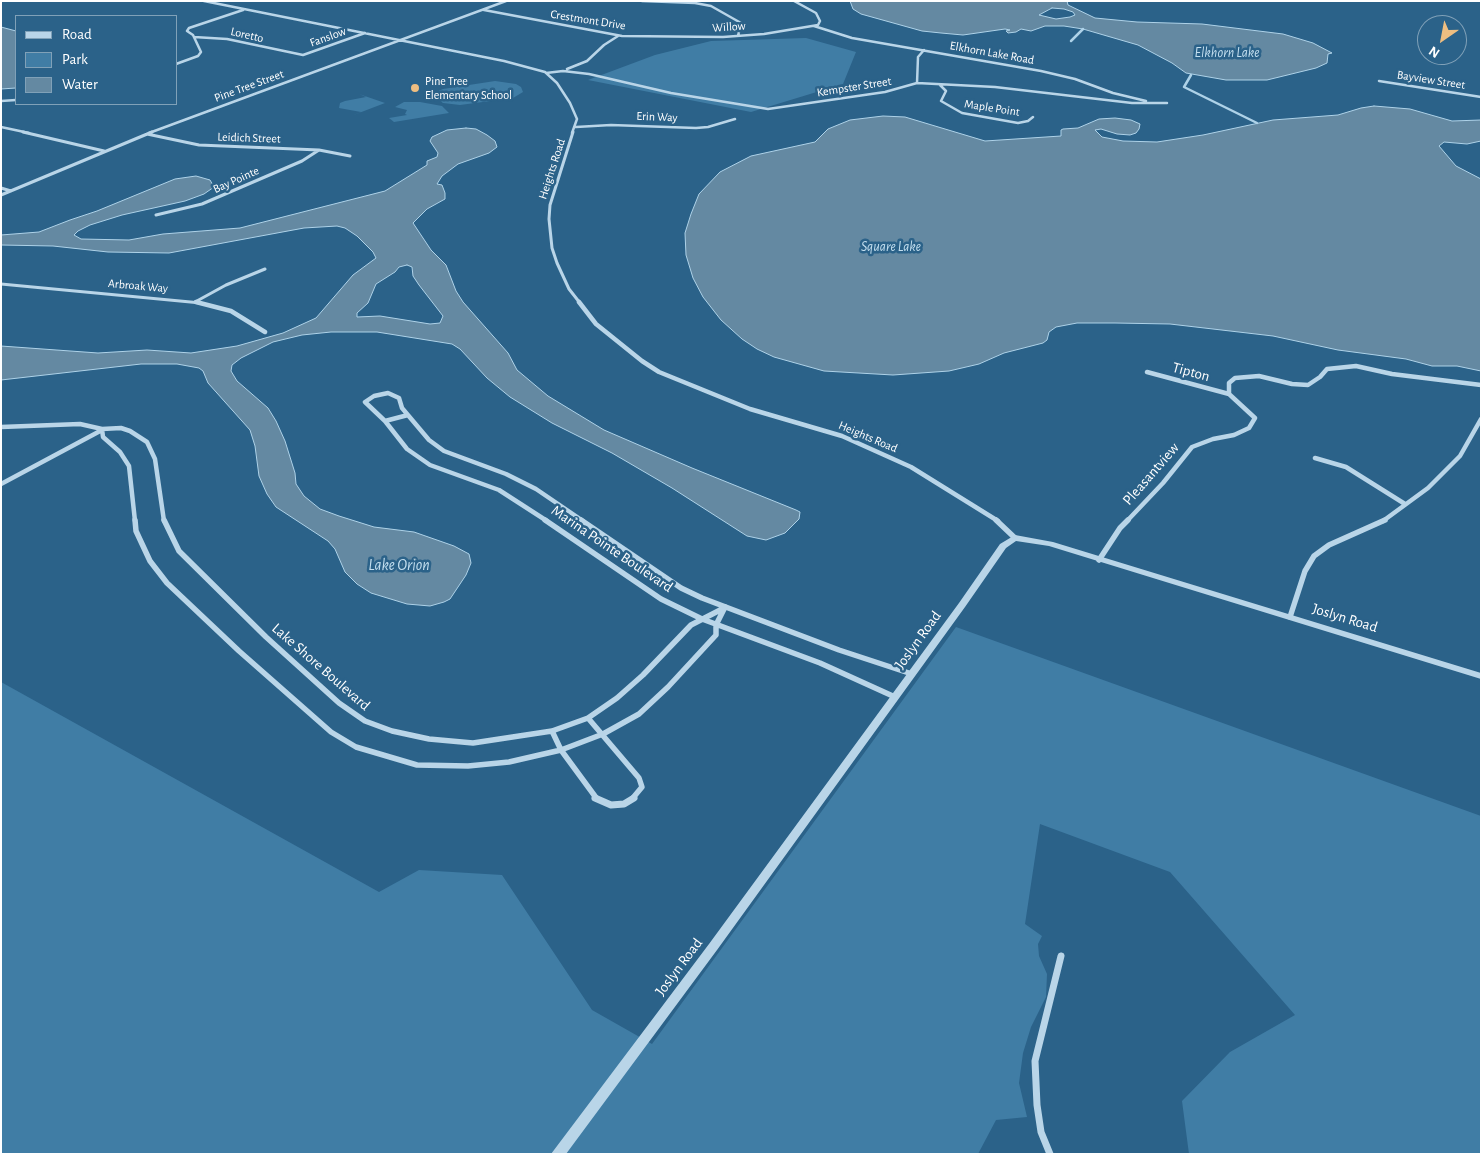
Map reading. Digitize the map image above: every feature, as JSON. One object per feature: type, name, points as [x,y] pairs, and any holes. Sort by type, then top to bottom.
[{"type":"street","name":"Heights Road","points":[[204,1],[526,65],[546,73],[557,83],[575,112],[577,119],[550,205],[551,240],[557,263],[569,289],[585,312],[602,330],[659,372],[692,387],[750,409],[842,436],[911,467],[981,509],[998,521],[1015,538]]},
{"type":"street","name":"Pine Tree Street","points":[[1,195],[147,134],[506,1]]},
{"type":"street","points":[[642,1],[696,3],[711,6],[741,23],[738,36]]},
{"type":"street","points":[[794,1],[816,13],[820,21],[818,25],[814,26]]},
{"type":"street","points":[[178,63],[198,56],[201,52],[194,37],[187,30],[189,28],[245,9]]},
{"type":"street","name":"Crestmont Drive","points":[[484,10],[618,36],[688,38]]},
{"type":"street","name":"Elkhorn Lake Road","points":[[770,33],[814,26],[850,38],[1041,71],[1124,96],[1167,104]]},
{"type":"street","name":"Fanslow","points":[[296,54],[312,53],[365,33]]},
{"type":"street","name":"Willow","points":[[688,38],[770,33]]},
{"type":"street","points":[[563,70],[588,61],[604,45],[618,36]]},
{"type":"street","name":"Loretto","points":[[194,37],[227,39],[296,54]]},
{"type":"street","points":[[917,83],[919,78],[918,57],[924,50]]},
{"type":"street","name":"Kempster Street","points":[[546,73],[563,70],[589,74],[698,98],[768,109],[884,92],[917,83],[995,87],[1132,103],[1167,104]]},
{"type":"street","name":"Bayview Street","points":[[1379,81],[1481,97]]},
{"type":"street","name":"Maple Point","points":[[939,84],[946,92],[941,102],[962,113],[1018,123],[1028,121],[1033,117]]},
{"type":"street","points":[[1,101],[15,100]]},
{"type":"street","name":"Erin Way","points":[[576,127],[620,125],[696,128],[708,127],[735,119]]},
{"type":"street","points":[[1,127],[105,151]]},
{"type":"street","name":"Leidich Street","points":[[147,134],[199,146],[319,150],[350,156]]},
{"type":"street","name":"Bay Pointe","points":[[156,215],[207,202],[302,160],[319,150]]},
{"type":"street","points":[[1,188],[12,191]]},
{"type":"street","points":[[195,302],[226,284],[266,269]]},
{"type":"street","name":"Arbroak Way","points":[[1,284],[195,302],[232,311],[265,332]]},
{"type":"street","points":[[1229,394],[1229,383],[1235,378],[1259,376],[1292,384],[1308,385],[1327,369],[1356,366],[1392,374],[1481,385]]},
{"type":"street","name":"Tipton","points":[[1147,372],[1229,394]]},
{"type":"street","name":"Marina Pointe Boulevard","points":[[895,697],[820,663],[716,625],[661,600],[499,490],[430,465],[408,449],[385,421],[365,402],[374,396],[388,394],[399,398],[402,408],[429,440],[444,451],[506,474],[536,489],[664,577],[702,598],[839,650],[912,674]]},
{"type":"street","name":"Pleasantview","points":[[1099,560],[1120,528],[1163,483],[1192,447],[1213,439],[1234,435],[1249,428],[1255,418],[1229,394]]},
{"type":"street","points":[[385,421],[408,415]]},
{"type":"street","points":[[1290,617],[1305,571],[1314,556],[1329,545],[1384,520],[1428,488],[1460,456],[1481,419]]},
{"type":"street","name":"Lake Shore Boulevard","points":[[1,427],[80,424],[102,429],[121,428],[130,431],[147,442],[155,459],[164,523],[179,551],[299,668],[339,703],[365,721],[392,731],[429,739],[473,743],[552,731],[588,718],[624,692],[692,625],[726,606]]},
{"type":"street","points":[[1,484],[102,429],[103,437],[120,452],[128,466],[136,531],[150,561],[167,583],[331,732],[356,747],[417,765],[468,766],[509,762],[561,750],[603,734],[639,714],[668,687],[716,635],[716,625],[726,606]]},
{"type":"street","points":[[1315,458],[1346,467],[1405,504]]},
{"type":"street","name":"Joslyn Road","points":[[558,1154],[713,947],[1003,546],[1015,538],[1035,540],[1481,676]]},
{"type":"street","points":[[552,731],[561,750],[596,799],[610,805],[624,804],[634,798],[642,787],[639,778],[588,718]]},
{"type":"street","points":[[1050,1154],[1041,1132],[1035,1061],[1061,956]]},
{"type":"green space","points":[[806,38],[856,52],[843,84],[751,112],[588,80],[655,55],[711,41]]},
{"type":"green space","points":[[495,81],[516,84],[521,87],[523,92],[513,98],[460,105],[443,103],[434,96],[436,92],[443,89]]},
{"type":"green space","points":[[359,94],[385,103],[351,116],[361,112],[339,108],[340,103],[366,97]]},
{"type":"green space","points":[[404,102],[420,102],[442,106],[449,113],[394,122],[389,118],[407,115],[405,114],[407,110],[395,107]]},
{"type":"green space","points":[[956,627],[1481,816],[1481,1154],[1189,1154],[1182,1101],[1230,1052],[1295,1015],[1170,872],[1040,824],[1025,924],[1042,936],[1038,944],[1039,956],[1047,974],[1046,997],[1031,1027],[1023,1053],[1019,1083],[1027,1117],[996,1120],[978,1154],[1,1154],[1,682],[379,892],[419,870],[502,875],[592,1010],[652,1044]]},
{"type":"water","name":"Elkhorn Lake","points":[[850,1],[1067,1],[1068,5],[1095,18],[1137,22],[1202,24],[1283,34],[1313,43],[1332,53],[1328,54],[1327,63],[1316,68],[1267,80],[1226,80],[1186,73],[1172,63],[1138,45],[1083,29],[1045,26],[1031,31],[1021,29],[1008,33],[1006,31],[1010,30],[1005,29],[963,35],[922,31],[861,14],[853,9]],"holes":[[[1052,8],[1073,12],[1075,15],[1056,19],[1039,15]]]},
{"type":"water","points":[[1,27],[15,31],[15,88],[1,89]]},
{"type":"water","name":"Square Lake","points":[[1374,106],[1410,109],[1452,121],[1481,120],[1481,141],[1467,144],[1444,142],[1439,146],[1456,166],[1481,179],[1481,371],[1457,366],[1432,366],[1406,359],[1338,350],[1273,336],[1170,324],[1077,323],[1056,327],[1049,332],[1047,340],[1043,343],[1004,353],[979,364],[949,371],[893,375],[824,371],[774,357],[742,339],[721,320],[703,297],[693,278],[686,255],[685,233],[699,194],[720,172],[751,156],[815,142],[828,129],[850,120],[883,116],[905,117],[985,141],[1061,136],[1061,130],[1063,129],[1078,128],[1099,119],[1115,118],[1131,120],[1140,124],[1139,129],[1136,133],[1130,135],[1117,134],[1101,129],[1095,130],[1102,137],[1123,141],[1157,142],[1203,135],[1273,120],[1338,115]]},
{"type":"water","name":"Lake Orion","points":[[476,129],[495,141],[497,147],[489,153],[458,164],[442,176],[437,184],[442,185],[445,199],[427,209],[413,223],[431,250],[446,265],[456,291],[463,302],[508,353],[517,370],[548,396],[604,430],[800,512],[799,519],[785,533],[766,540],[747,536],[672,488],[612,453],[552,423],[510,397],[487,378],[460,349],[452,344],[377,332],[331,332],[302,335],[273,342],[241,358],[232,365],[231,371],[237,381],[268,408],[276,421],[285,441],[295,473],[296,484],[304,496],[320,509],[339,516],[374,527],[414,532],[454,546],[469,554],[471,563],[466,575],[450,599],[430,606],[407,604],[371,593],[357,584],[345,572],[335,549],[328,541],[276,507],[267,494],[259,476],[255,446],[250,430],[208,383],[203,371],[199,368],[177,364],[141,364],[1,380],[1,346],[98,353],[147,350],[191,353],[237,346],[283,333],[316,318],[353,275],[376,258],[373,252],[357,236],[345,228],[337,226],[304,228],[169,253],[108,252],[53,246],[1,245],[1,235],[39,232],[175,179],[196,176],[210,180],[214,187],[204,194],[185,201],[122,215],[90,225],[74,235],[81,239],[129,240],[163,234],[240,228],[385,191],[427,165],[427,161],[437,157],[438,153],[430,141],[432,137],[447,130]],"holes":[[[407,265],[412,267],[413,276],[443,316],[440,323],[430,324],[380,316],[357,317],[357,313],[368,303],[376,284],[395,272],[399,267]]]},
{"type":"waterway","points":[[1071,41],[1083,29]]},
{"type":"waterway","points":[[1191,75],[1184,87],[1257,123]]},
{"type":"place","name":"Pine Tree Elementary School","points":[[415,88]]}]
